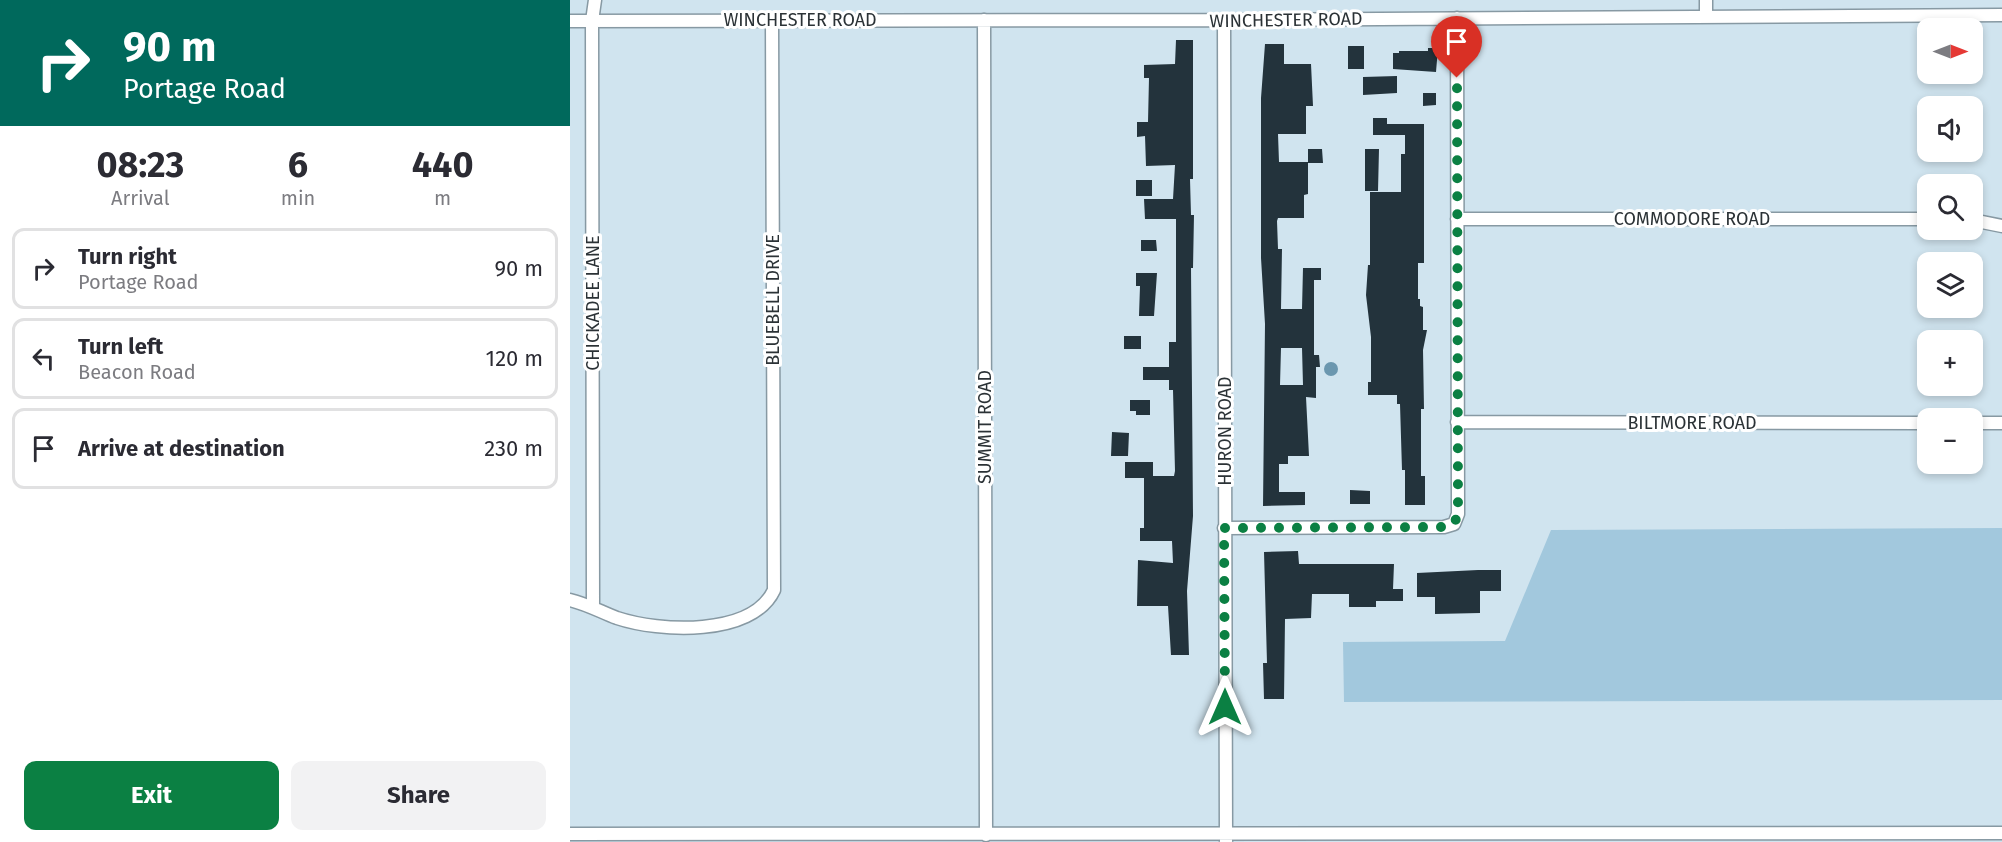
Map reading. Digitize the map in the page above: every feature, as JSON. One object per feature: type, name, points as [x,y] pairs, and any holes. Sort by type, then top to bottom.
[{"type":"street","name":"CHICKADEE LANE","points":[[593,606],[592,21],[595,0]]},
{"type":"street","points":[[1706,0],[1706,16]]},
{"type":"street","name":"WINCHESTER ROAD","points":[[570,21],[2002,15]]},
{"type":"street","points":[[1224,528],[1444,527],[1454,524],[1458,514],[1457,18]]},
{"type":"street","name":"BLUEBELL DRIVE","points":[[593,606],[617,618],[652,625],[710,626],[746,618],[770,600],[775,580],[772,20]]},
{"type":"street","name":"SUMMIT ROAD","points":[[984,20],[986,835]]},
{"type":"street","name":"HURON ROAD","points":[[1224,20],[1226,838]]},
{"type":"street","name":"COMMODORE ROAD","points":[[1457,219],[1917,219]]},
{"type":"street","points":[[1983,222],[2002,226]]},
{"type":"street","name":"BILTMORE ROAD","points":[[1458,423],[1917,423]]},
{"type":"street","points":[[1983,423],[2002,423]]},
{"type":"street","points":[[570,600],[593,606]]},
{"type":"street","points":[[570,834],[1226,838],[2002,833]]},
{"type":"shaded area","points":[[1331,362],[1336,364],[1338,369],[1336,374],[1331,376],[1326,374],[1324,369],[1326,364]]},
{"type":"shaded area","points":[[2002,528],[2002,700],[1344,702],[1343,642],[1505,641],[1551,530]]},
{"type":"building","points":[[1176,40],[1193,40],[1193,179],[1190,179],[1191,215],[1194,215],[1193,268],[1191,268],[1193,516],[1187,591],[1189,655],[1171,655],[1168,606],[1137,606],[1138,560],[1173,563],[1172,541],[1140,541],[1140,528],[1144,528],[1144,478],[1125,478],[1125,462],[1153,462],[1153,476],[1174,476],[1175,471],[1173,390],[1169,390],[1169,380],[1143,380],[1143,367],[1169,367],[1169,342],[1176,342],[1176,219],[1145,219],[1144,199],[1173,199],[1175,165],[1146,166],[1145,136],[1137,137],[1137,122],[1148,122],[1149,78],[1144,78],[1144,65],[1175,64]]},
{"type":"building","points":[[1265,44],[1284,44],[1284,64],[1311,64],[1313,106],[1306,106],[1306,134],[1278,134],[1279,162],[1308,162],[1308,194],[1304,195],[1304,218],[1278,218],[1277,221],[1278,249],[1282,249],[1281,309],[1302,309],[1303,268],[1321,268],[1321,280],[1314,280],[1314,355],[1319,355],[1320,367],[1316,367],[1316,398],[1306,397],[1309,456],[1288,456],[1288,464],[1279,464],[1279,492],[1305,492],[1305,505],[1263,506],[1265,324],[1261,258],[1261,98]],"holes":[[[1281,348],[1302,348],[1303,385],[1280,385]]]},
{"type":"building","points":[[1348,46],[1364,46],[1364,69],[1348,69]]},
{"type":"building","points":[[1428,48],[1438,48],[1436,72],[1393,69],[1393,53],[1428,51]]},
{"type":"building","points":[[1397,76],[1397,93],[1363,95],[1363,77]]},
{"type":"building","points":[[1423,93],[1436,93],[1436,105],[1423,106]]},
{"type":"building","points":[[1373,118],[1387,118],[1387,124],[1424,124],[1424,263],[1418,263],[1418,299],[1420,299],[1420,306],[1423,307],[1423,330],[1427,330],[1423,350],[1424,409],[1421,409],[1421,476],[1425,476],[1425,505],[1405,505],[1405,470],[1402,470],[1400,404],[1397,404],[1397,395],[1368,395],[1368,382],[1371,382],[1371,337],[1366,295],[1368,265],[1370,265],[1370,192],[1401,192],[1401,154],[1405,154],[1405,135],[1373,135]]},
{"type":"building","points":[[1308,149],[1322,149],[1323,163],[1308,163]]},
{"type":"building","points":[[1365,149],[1379,149],[1378,191],[1365,191]]},
{"type":"building","points":[[1136,180],[1152,180],[1152,196],[1136,196]]},
{"type":"building","points":[[1141,240],[1156,240],[1157,251],[1141,251]]},
{"type":"building","points":[[1136,273],[1157,273],[1154,316],[1139,316],[1140,286],[1136,286]]},
{"type":"building","points":[[1124,336],[1141,336],[1141,349],[1124,349]]},
{"type":"building","points":[[1130,400],[1150,400],[1150,415],[1136,415],[1136,411],[1130,411]]},
{"type":"building","points":[[1112,432],[1129,433],[1128,456],[1111,456]]},
{"type":"building","points":[[1350,490],[1370,491],[1370,504],[1350,504]]},
{"type":"building","points":[[1298,551],[1299,564],[1394,564],[1393,589],[1403,589],[1403,601],[1376,601],[1376,607],[1349,607],[1349,594],[1312,594],[1311,618],[1285,619],[1284,699],[1264,699],[1263,663],[1267,663],[1264,552]]},
{"type":"building","points":[[1501,570],[1501,591],[1480,591],[1480,613],[1435,614],[1435,597],[1417,597],[1417,573]]},
{"type":"route","points":[[1225,707],[1224,528],[1444,527],[1454,524],[1458,514],[1457,78]]}]
